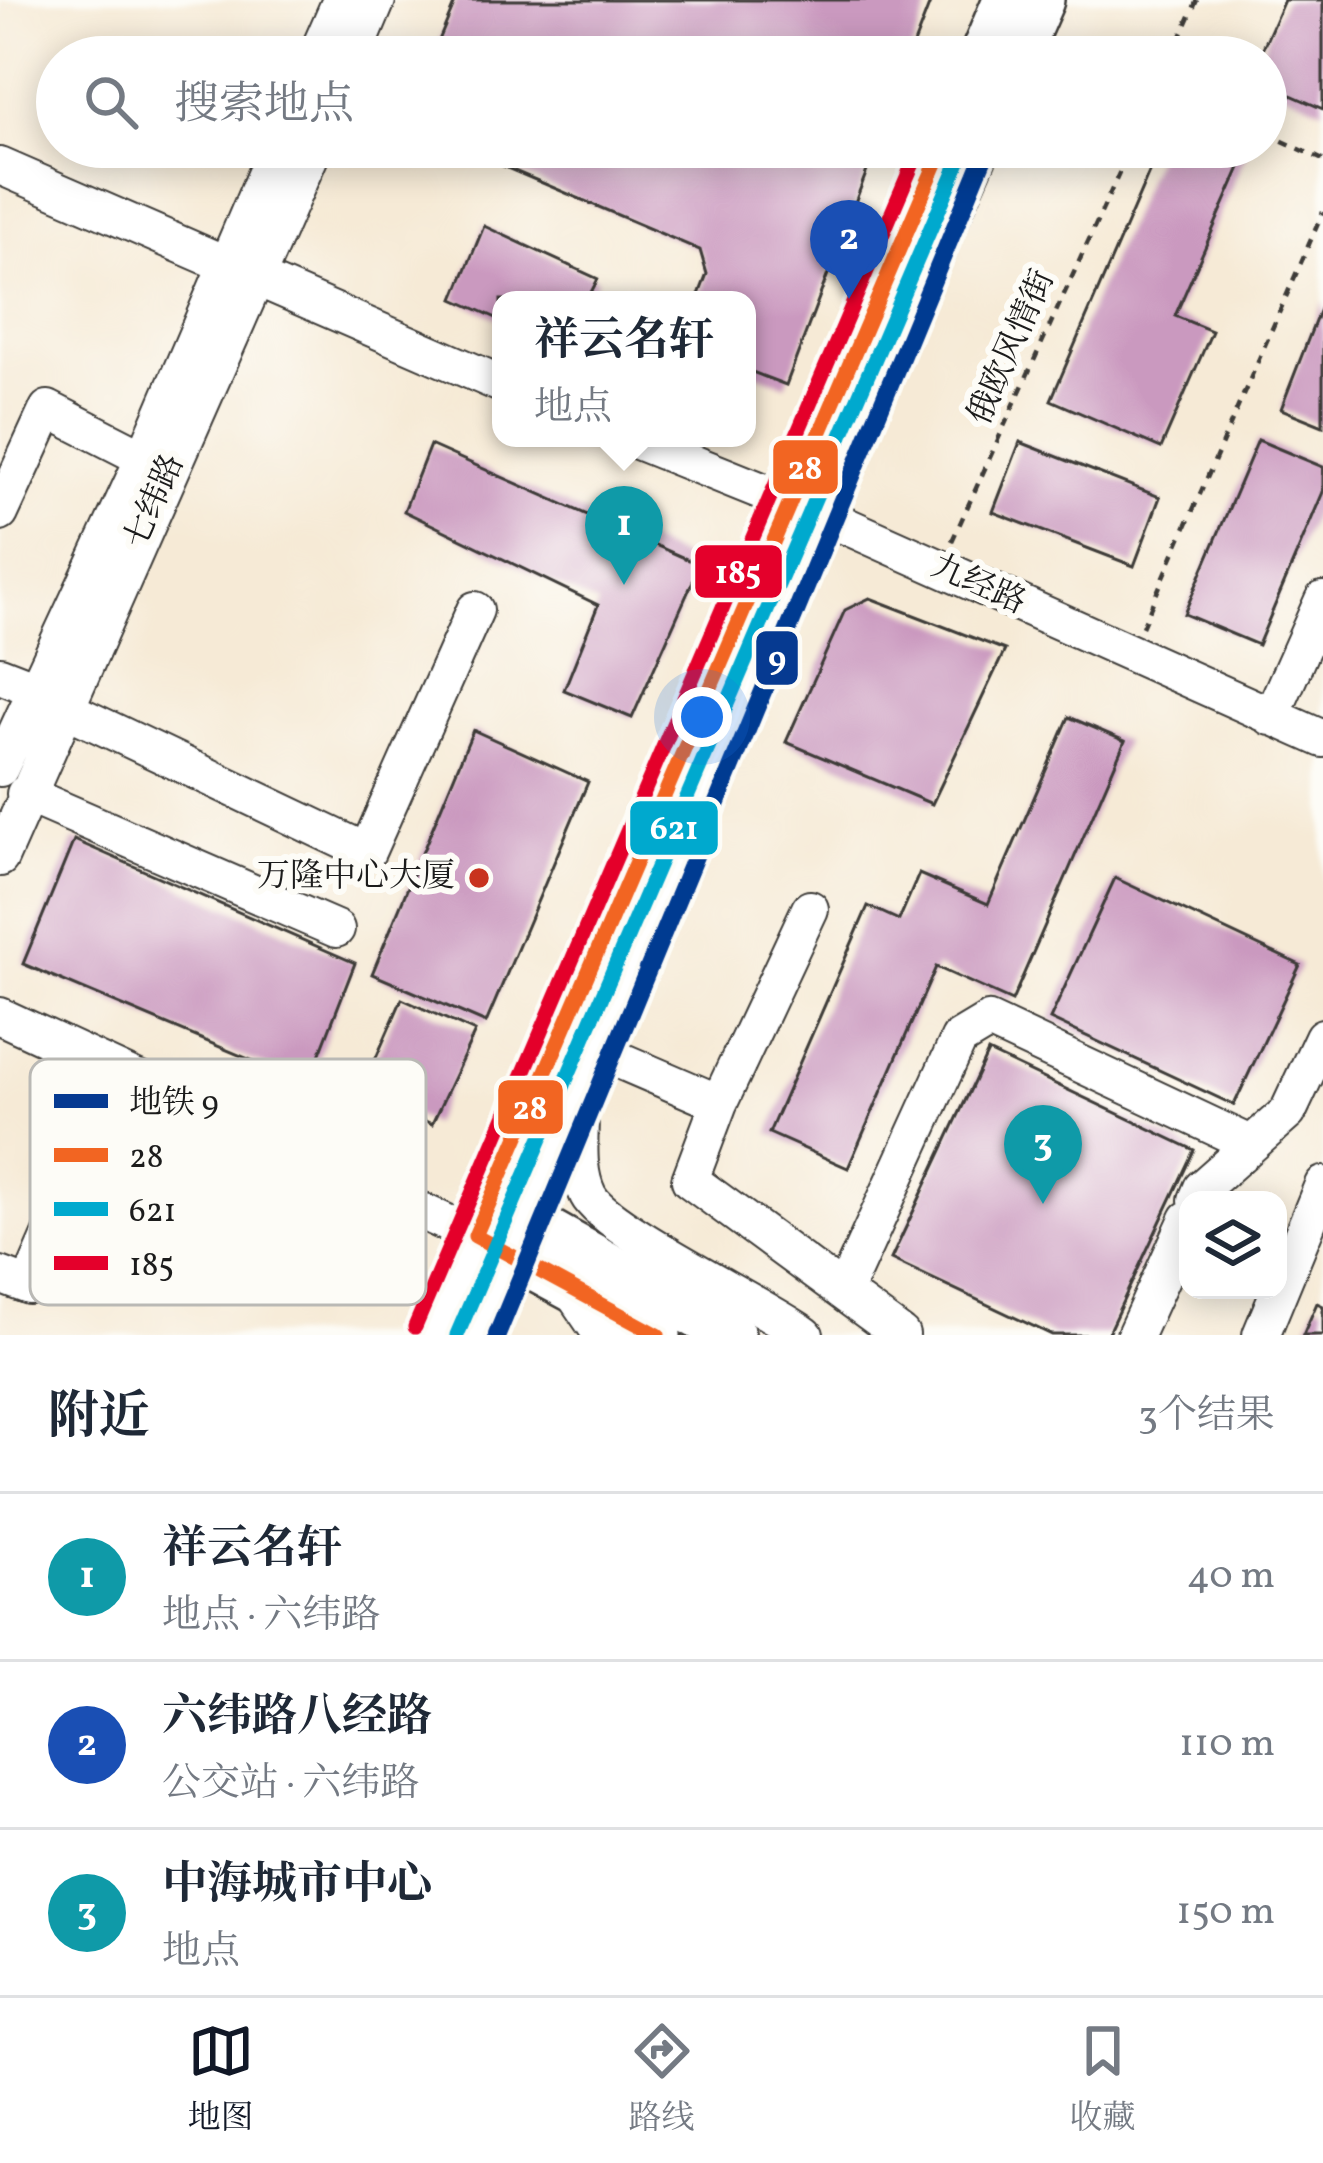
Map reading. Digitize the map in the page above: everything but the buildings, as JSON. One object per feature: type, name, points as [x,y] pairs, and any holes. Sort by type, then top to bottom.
[{"type":"main road","points":[[991,36],[1006,0]]},
{"type":"main road","points":[[1025,36],[1040,0]]},
{"type":"main road","points":[[483,1335],[935,168]]},
{"type":"main road","points":[[434,1335],[805,510],[967,168]]},
{"type":"main road","points":[[560,1141],[585,1271],[658,1335]]},
{"type":"main road","points":[[475,1236],[507,1223],[522,1241],[731,1335]]},
{"type":"street","points":[[325,36],[341,0]]},
{"type":"street","points":[[361,36],[377,0]]},
{"type":"street","points":[[0,166],[492,379]]},
{"type":"street","name":"七纬路","points":[[0,858],[13,781],[241,273],[271,168]]},
{"type":"street","name":"七纬路","points":[[50,698],[144,458],[302,168]]},
{"type":"street","points":[[0,513],[48,409],[144,458]]},
{"type":"street","name":"九经路","points":[[652,447],[939,568],[1323,740]]},
{"type":"street","points":[[1271,717],[1323,600]]},
{"type":"street","points":[[0,675],[367,852],[475,610]]},
{"type":"street","points":[[13,781],[336,929]]},
{"type":"street","points":[[811,909],[718,1103],[690,1180],[901,1335]]},
{"type":"street","points":[[0,1016],[94,1059]]},
{"type":"street","points":[[844,1291],[959,1040],[989,1021],[1251,1144]]},
{"type":"street","points":[[1201,1191],[1288,1112],[1323,1037]]},
{"type":"street","points":[[718,1103],[589,1071],[579,1167],[597,1209],[762,1304],[806,1335]]},
{"type":"street","points":[[1261,1335],[1323,1185]]},
{"type":"street","points":[[426,1213],[475,1236]]},
{"type":"street","points":[[1135,1335],[1179,1239]]},
{"type":"street","points":[[585,1271],[602,1335]]},
{"type":"street","points":[[0,1275],[30,1284]]},
{"type":"path","points":[[1181,36],[1197,0]]},
{"type":"path","points":[[1287,143],[1323,160]]},
{"type":"path","name":"俄欧风情街","points":[[939,568],[1121,168]]},
{"type":"path","points":[[1130,654],[1323,212]]},
{"type":"metro line","name":"9","points":[[497,1335],[979,168]]},
{"type":"transit line","name":"185","points":[[426,1301],[911,168]]},
{"type":"transit line","name":"28","points":[[658,1335],[475,1236],[934,168]]},
{"type":"transit line","name":"621","points":[[457,1335],[956,168]]},
{"type":"transit line","name":"185","points":[[415,1327],[424,1305]]},
{"type":"place","name":"六纬路八经路","points":[[849,299]]},
{"type":"place","name":"祥云名轩","points":[[624,585]]},
{"type":"place","name":"万隆中心大厦","points":[[479,878]]},
{"type":"place","name":"中海城市中心","points":[[1043,1204]]}]
